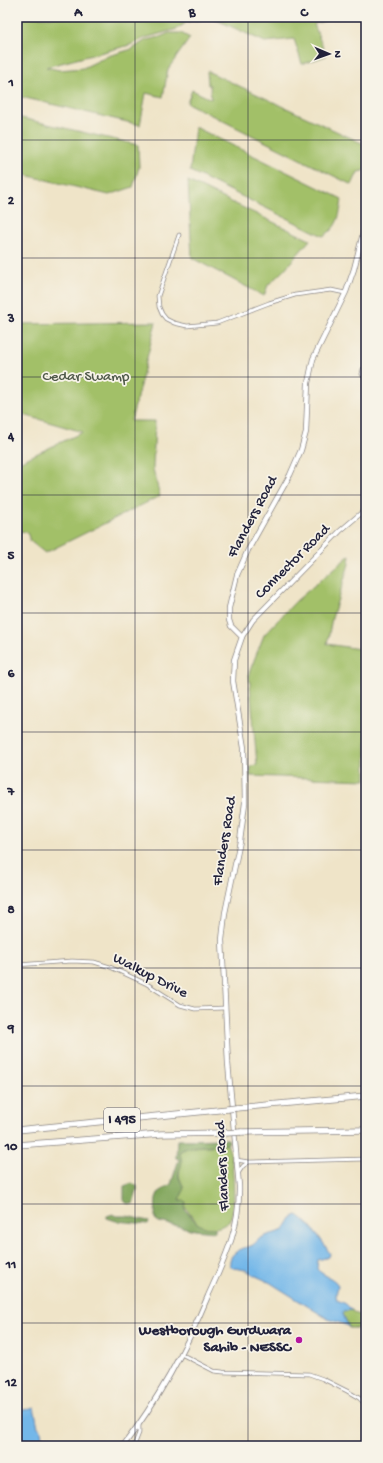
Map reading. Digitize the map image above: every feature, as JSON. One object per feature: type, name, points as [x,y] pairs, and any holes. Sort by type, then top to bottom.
[{"type":"highway","name":"I 495","points":[[17,1130],[366,1096]]},
{"type":"highway","name":"I 495","points":[[17,1145],[161,1134],[366,1130]]},
{"type":"main road","name":"Flanders Road","points":[[123,1446],[139,1426],[195,1327],[233,1236],[238,1211],[238,1175],[222,953],[222,929],[240,841],[245,803],[244,747],[233,680],[234,660],[242,637],[231,626],[229,620],[230,605],[237,575],[248,550],[299,456],[306,432],[308,383],[313,359],[345,293],[354,268],[366,222]]},
{"type":"street","points":[[179,235],[158,296],[159,307],[162,314],[166,319],[174,323],[187,326],[217,324],[269,303],[295,295],[331,290],[345,293]]},
{"type":"street","points":[[366,367],[363,369],[362,374],[366,380]]},
{"type":"street","name":"Connector Road","points":[[242,637],[248,626],[258,614],[340,531],[366,509]]},
{"type":"street","name":"Walkup Drive","points":[[17,965],[77,961],[94,962],[110,967],[147,984],[180,1005],[195,1009],[225,1008]]},
{"type":"street","points":[[236,1160],[249,1162],[366,1159]]},
{"type":"street","points":[[238,1175],[241,1168],[249,1162]]},
{"type":"street","points":[[181,1354],[214,1371],[309,1374],[347,1391],[359,1398],[366,1405]]},
{"type":"street","points":[[134,1446],[139,1433],[139,1426]]},
{"type":"green space","points":[[17,17],[205,17],[205,19],[187,22],[177,29],[145,38],[130,45],[46,67],[59,70],[83,68],[108,56],[132,49],[146,40],[160,37],[169,33],[181,33],[190,38],[168,69],[163,97],[146,93],[140,125],[17,96]]},
{"type":"green space","points":[[210,17],[337,17],[314,24],[326,56],[302,64],[294,39],[265,42]]},
{"type":"green space","points":[[207,71],[366,145],[366,168],[363,171],[358,172],[352,185],[187,103],[192,90],[211,99]]},
{"type":"green space","points":[[17,117],[138,145],[139,167],[133,187],[109,195],[17,173],[17,144],[19,138],[17,138]]},
{"type":"green space","points":[[195,127],[342,199],[339,216],[335,225],[323,236],[190,171]]},
{"type":"green space","points":[[188,181],[310,240],[283,271],[268,285],[264,296],[192,258]]},
{"type":"green space","name":"Cedar Swamp","points":[[156,322],[131,421],[155,421],[153,469],[160,496],[45,553],[30,541],[27,532],[17,531],[17,466],[19,462],[83,432],[17,413],[17,324]]},
{"type":"green space","points":[[350,555],[349,564],[332,618],[327,644],[366,650],[366,780],[250,776],[251,766],[257,765],[249,673],[264,635],[296,601]]},
{"type":"green space","points":[[228,1139],[229,1142],[227,1144],[183,1149],[179,1152],[182,1164],[179,1171],[179,1177],[183,1186],[183,1193],[179,1200],[186,1202],[185,1210],[198,1224],[204,1227],[215,1228],[215,1232],[195,1230],[159,1222],[155,1219],[156,1198],[158,1193],[171,1184],[179,1159],[176,1158],[177,1140]]},
{"type":"green space","points":[[227,1144],[233,1169],[234,1192],[233,1211],[229,1221],[216,1228],[203,1227],[199,1225],[179,1200],[183,1190],[179,1176],[181,1161],[179,1152],[183,1149],[195,1147]]},
{"type":"green space","points":[[132,1183],[137,1186],[133,1204],[126,1203],[124,1200],[124,1186]]},
{"type":"green space","points":[[113,1214],[148,1221],[149,1223],[116,1221],[107,1218],[107,1216]]},
{"type":"green space","points":[[352,1310],[354,1313],[366,1317],[361,1320],[359,1328],[349,1328],[343,1314],[344,1311]]},
{"type":"water","points":[[297,1215],[311,1227],[330,1254],[329,1257],[318,1260],[317,1269],[336,1282],[338,1285],[336,1295],[337,1300],[346,1304],[352,1310],[344,1311],[343,1314],[349,1328],[346,1325],[328,1319],[269,1282],[246,1270],[233,1268],[230,1265],[233,1254],[252,1245],[264,1237],[284,1230],[291,1218]]},
{"type":"water","points":[[34,1407],[38,1427],[41,1430],[42,1437],[27,1445],[17,1446],[17,1441],[23,1440],[20,1432],[17,1412]]},
{"type":"place","name":"Westborough Gurdwara Sahib - NESSC","points":[[299,1340]]}]
